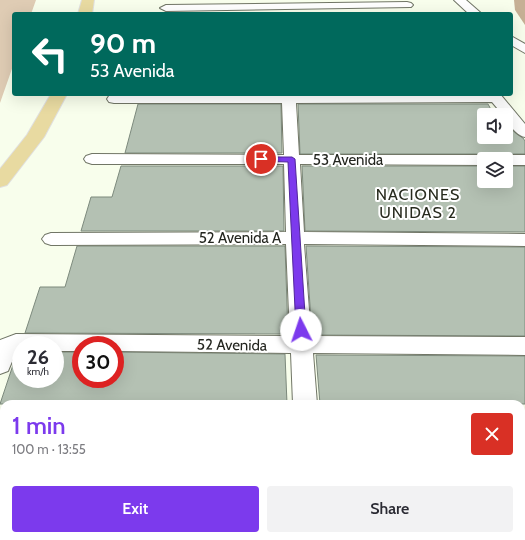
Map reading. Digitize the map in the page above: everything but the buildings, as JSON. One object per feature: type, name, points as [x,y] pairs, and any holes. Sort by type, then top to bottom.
[{"type":"main road","points":[[85,12],[88,0]]},
{"type":"main road","points":[[0,180],[35,137],[58,96]]},
{"type":"street","points":[[162,11],[196,0]]},
{"type":"street","points":[[459,0],[474,12]]},
{"type":"street","points":[[162,11],[407,5]]},
{"type":"street","points":[[513,41],[525,49]]},
{"type":"street","points":[[289,96],[295,238],[305,400]]},
{"type":"street","points":[[114,99],[289,96],[495,96],[525,133]]},
{"type":"street","name":"53 Avenida","points":[[92,160],[477,160]]},
{"type":"street","points":[[513,160],[525,160]]},
{"type":"street","name":"52 Avenida A","points":[[52,239],[295,238],[525,240]]},
{"type":"street","name":"52 Avenida","points":[[0,366],[6,349],[11,344],[21,342],[525,346]]},
{"type":"shaded area","points":[[0,0],[36,0],[32,12],[12,12],[12,69],[0,103]]},
{"type":"shaded area","points":[[514,0],[525,0],[525,25],[515,10]]},
{"type":"district","name":"NACIONES UNIDAS 2","points":[[418,203]]},
{"type":"route","points":[[261,159],[292,159],[301,330]]}]
